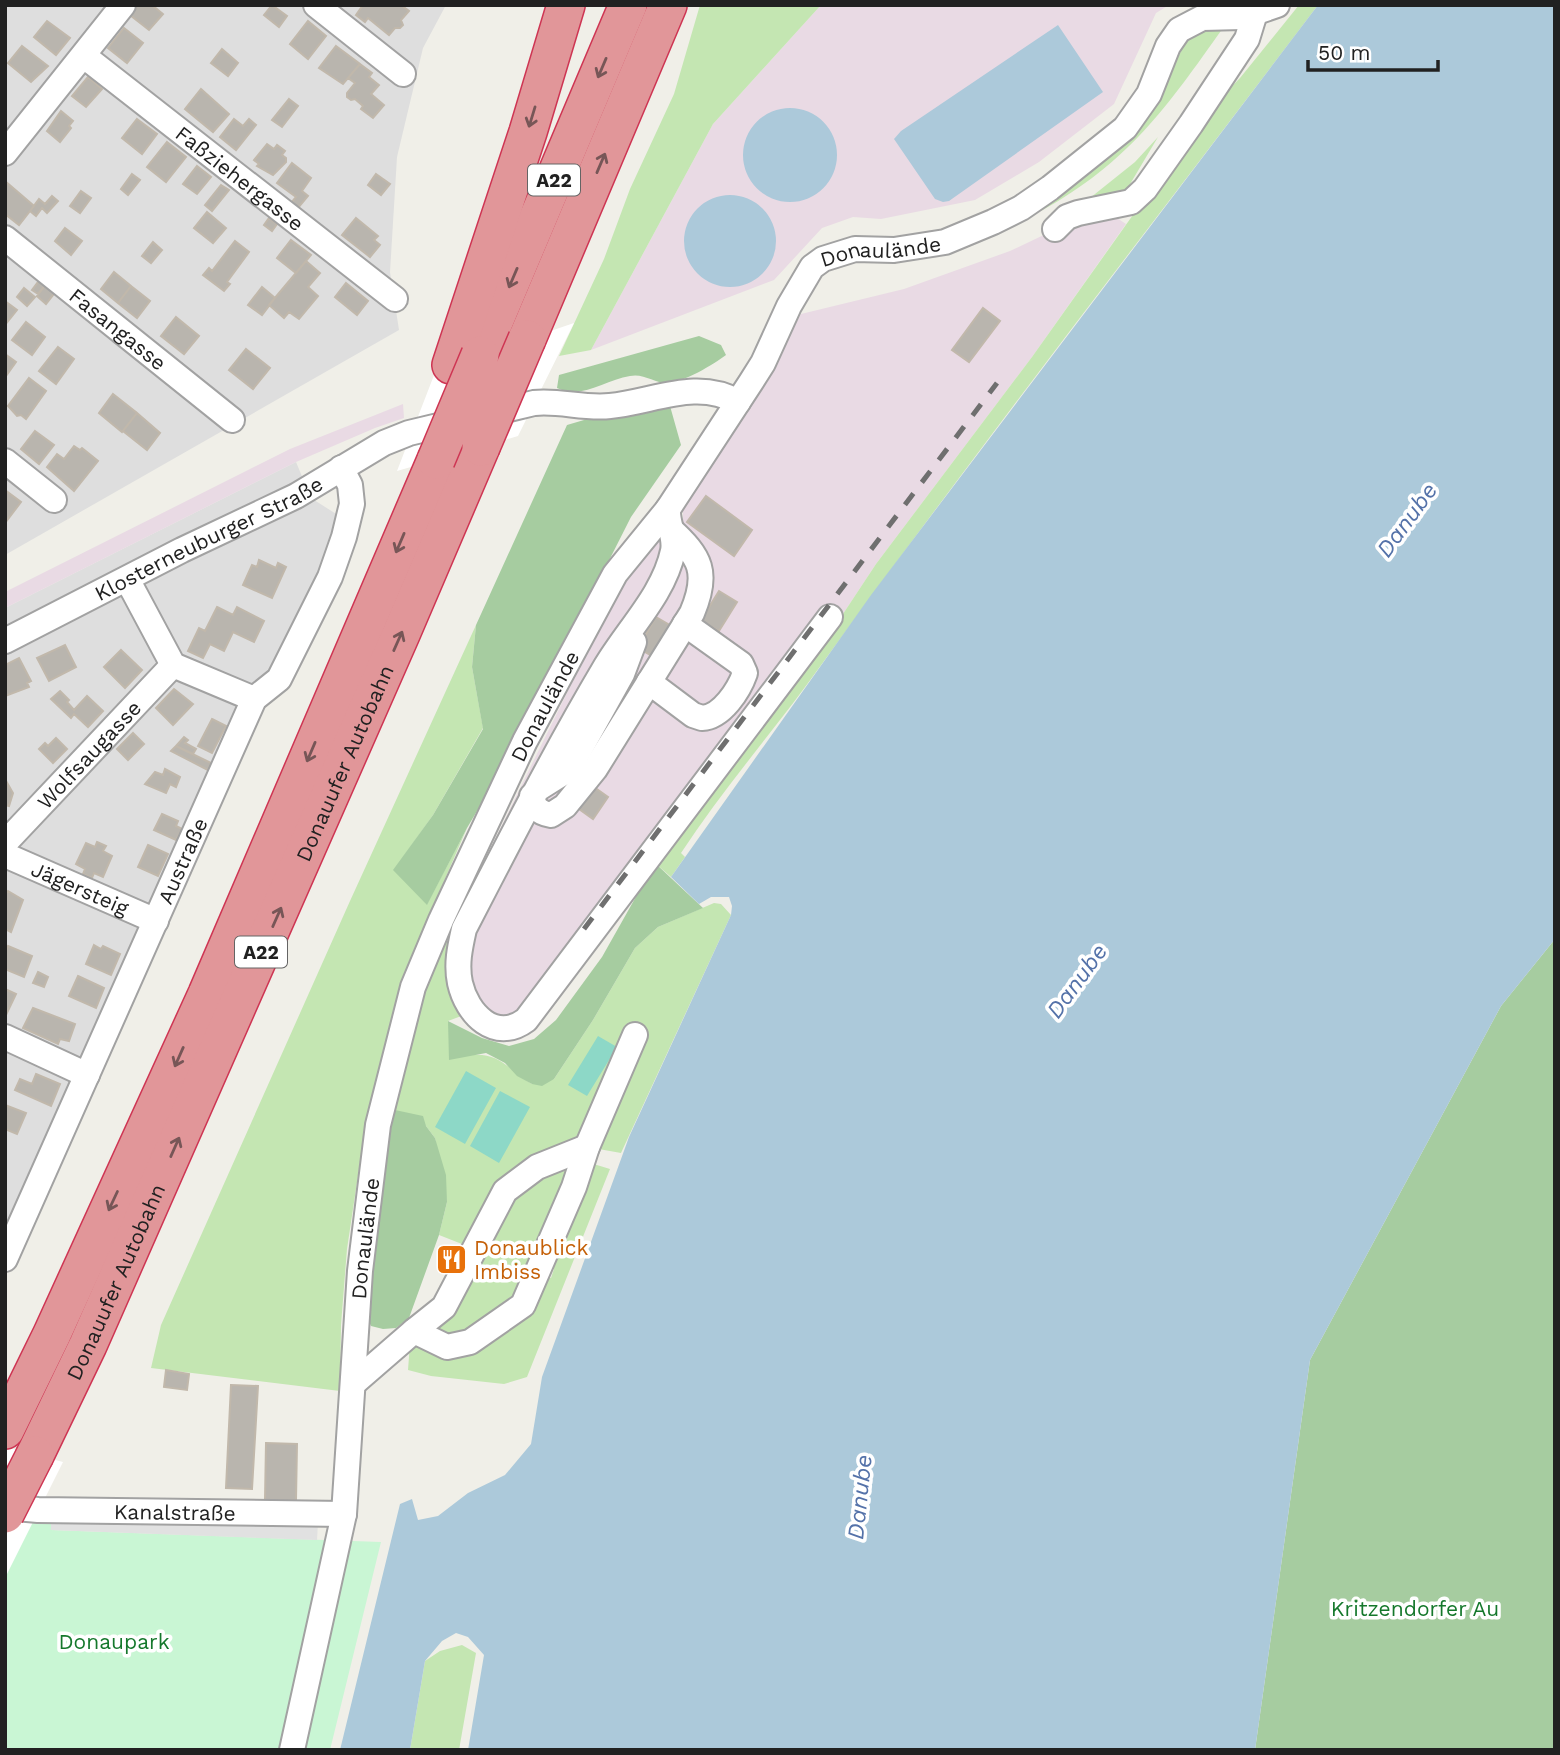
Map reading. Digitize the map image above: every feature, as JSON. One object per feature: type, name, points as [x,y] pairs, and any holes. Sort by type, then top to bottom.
[{"type":"highway","points":[[466,360],[528,132],[566,5]]},
{"type":"highway","name":"Donauufer Autobahn","points":[[5,1430],[80,1274],[207,994],[436,460],[466,360],[628,5]]},
{"type":"highway","name":"Donauufer Autobahn","points":[[5,1514],[88,1345],[401,634],[668,5]]},
{"type":"street","points":[[5,153],[123,5]]},
{"type":"street","points":[[316,5],[403,74]]},
{"type":"street","points":[[1055,229],[1067,218],[1078,213],[1131,202],[1144,188],[1229,68],[1266,9]]},
{"type":"street","name":"Donaulände","points":[[292,1750],[344,1514],[360,1271],[377,1125],[413,987],[441,920],[525,741],[615,575],[669,519],[763,363],[795,295],[812,267],[823,259],[856,249],[894,250],[945,242],[1021,208],[1125,128],[1149,94],[1168,46],[1179,30],[1202,18],[1242,17],[1266,9]]},
{"type":"street","name":"Faßziehergasse","points":[[84,56],[395,299]]},
{"type":"street","name":"Fasangasse","points":[[5,238],[232,420]]},
{"type":"street","name":"Klosterneuburger Straße","points":[[5,641],[296,496],[373,449],[409,433],[549,401],[584,407],[609,406],[679,392],[700,391],[716,392],[738,401]]},
{"type":"street","points":[[5,461],[54,500]]},
{"type":"street","name":"Austraße","points":[[5,1259],[254,699],[279,679],[330,577],[352,504],[350,485],[341,468]]},
{"type":"street","points":[[669,519],[674,541],[667,571],[649,603],[608,663],[534,793],[464,929],[459,951],[460,982],[471,1009],[480,1018],[499,1029],[517,1027],[526,1020],[830,617]]},
{"type":"street","points":[[534,793],[535,807],[544,814],[551,815],[565,806],[595,769],[685,624],[700,593],[702,573],[669,519]]},
{"type":"street","points":[[127,579],[173,665],[254,699]]},
{"type":"street","points":[[649,682],[702,719],[716,715],[742,682],[746,673],[741,664],[685,624]]},
{"type":"street","name":"Wolfsaugasse","points":[[5,844],[173,665]]},
{"type":"street","name":"Jägersteig","points":[[5,855],[156,921]]},
{"type":"street","points":[[414,1331],[447,1347],[470,1342],[523,1305],[635,1035]]},
{"type":"street","points":[[5,1037],[87,1075]]},
{"type":"street","points":[[354,1382],[444,1307],[505,1191],[537,1167],[587,1147]]},
{"type":"street","name":"Kanalstraße","points":[[5,1507],[51,1511],[344,1514]]},
{"type":"shaded area","points":[[8,5],[446,5],[423,48],[397,157],[390,272],[399,330],[5,555],[5,9]]},
{"type":"shaded area","points":[[821,5],[1169,5],[1156,13],[1114,104],[1039,162],[975,200],[881,219],[853,217],[822,228],[774,280],[591,350],[713,124]]},
{"type":"shaded area","points":[[1111,214],[1126,224],[1032,357],[876,564],[839,620],[524,1029],[464,1015],[467,896],[627,571],[648,546],[683,519],[683,505],[777,357],[801,314],[904,289],[1010,251],[1071,222]]},
{"type":"shaded area","points":[[403,404],[404,418],[296,462],[5,608],[5,592],[290,449]]},
{"type":"shaded area","points":[[296,462],[311,498],[344,519],[5,1276],[5,608]]},
{"type":"shaded area","points":[[598,1036],[617,1047],[587,1096],[568,1085]]},
{"type":"shaded area","points":[[466,1071],[496,1088],[465,1144],[435,1127]]},
{"type":"shaded area","points":[[500,1091],[530,1107],[499,1163],[470,1146]]},
{"type":"shaded area","points":[[51,1519],[318,1523],[317,1540],[51,1530]]},
{"type":"green space","points":[[700,5],[821,5],[713,124],[591,350],[559,356],[604,259],[630,189],[674,94]]},
{"type":"green space","points":[[1299,5],[1318,5],[715,804],[681,853],[685,857],[671,877],[655,863],[839,620],[876,564],[1032,357],[1204,115],[1240,78]]},
{"type":"green space","points":[[1223,28],[1144,131],[1098,173],[1072,193],[1041,211],[1161,95],[1184,44],[1193,36]]},
{"type":"green space","points":[[1158,137],[1123,196],[1080,206],[1135,162]]},
{"type":"green space","points":[[699,336],[721,345],[726,355],[690,377],[662,383],[635,375],[584,391],[557,388],[559,375]]},
{"type":"green space","points":[[670,406],[681,445],[631,517],[512,752],[467,828],[427,905],[393,870],[433,815],[483,729],[472,667],[476,625],[567,425]]},
{"type":"green space","points":[[476,625],[472,667],[483,728],[433,815],[394,870],[427,904],[467,828],[411,958],[363,1142],[347,1249],[341,1325],[340,1391],[151,1368],[161,1325]]},
{"type":"green space","points":[[655,863],[703,908],[658,927],[635,948],[593,1020],[554,1079],[542,1086],[532,1084],[517,1076],[505,1063],[486,1053],[449,1060],[448,1021],[482,1038],[509,1046],[534,1039],[556,1020],[602,957]]},
{"type":"green space","points":[[714,903],[721,904],[731,915],[621,1153],[593,1148],[581,1136],[559,1150],[467,1246],[439,1235],[447,1202],[435,1138],[426,1126],[395,1110],[408,1034],[444,936],[450,945],[464,1015],[448,1021],[470,1055],[497,1059],[532,1084],[554,1079],[593,1020],[635,948],[658,927]]},
{"type":"green space","name":"Kritzendorfer Au","points":[[1555,939],[1555,1750],[1255,1750],[1310,1360],[1501,1006]]},
{"type":"green space","points":[[395,1110],[423,1116],[426,1126],[435,1138],[446,1175],[447,1202],[439,1235],[409,1318],[396,1328],[383,1329],[371,1326],[366,1315],[389,1135]]},
{"type":"green space","points":[[587,1162],[610,1169],[527,1377],[504,1384],[431,1376],[408,1370],[410,1343],[451,1352],[541,1276],[551,1278],[554,1269],[546,1265]]},
{"type":"green space","points":[[572,1165],[521,1297],[449,1343],[433,1326],[520,1185]]},
{"type":"green space","name":"Donaupark","points":[[5,1515],[51,1519],[51,1530],[381,1542],[330,1750],[5,1750]]},
{"type":"green space","points":[[462,1645],[476,1653],[459,1750],[410,1750],[425,1661],[440,1651]]},
{"type":"water","name":"Danube","points":[[1318,5],[1555,5],[1555,939],[1501,1006],[1310,1360],[1255,1750],[468,1750],[484,1655],[468,1637],[456,1633],[442,1641],[425,1661],[410,1750],[340,1750],[400,1504],[412,1499],[418,1520],[438,1516],[468,1493],[505,1475],[531,1444],[542,1377],[629,1137],[731,915],[729,897],[711,897],[699,904],[671,877],[871,595]]},
{"type":"water","points":[[1058,25],[1103,92],[949,201],[935,199],[894,139],[901,131]]},
{"type":"water","points":[[790,108],[808,112],[823,122],[833,137],[837,155],[833,173],[823,188],[808,198],[790,202],[772,198],[757,188],[747,173],[743,155],[747,137],[757,122],[772,112]]},
{"type":"water","points":[[730,195],[748,198],[763,208],[773,223],[776,241],[773,259],[763,274],[748,284],[730,287],[712,284],[697,274],[687,259],[684,241],[687,223],[697,208],[712,198]]},
{"type":"pier","points":[[574,323],[518,436],[397,471],[436,370]]},
{"type":"pier","points":[[5,1447],[63,1462],[7,1574],[5,1573]]},
{"type":"building","points":[[138,5],[152,5],[163,14],[149,30],[130,15]]},
{"type":"building","points":[[272,5],[287,16],[279,27],[264,15]]},
{"type":"building","points":[[363,5],[401,5],[409,11],[401,20],[403,25],[395,28],[389,35],[368,18],[365,22],[356,15]]},
{"type":"building","points":[[47,21],[70,38],[56,55],[34,37]]},
{"type":"building","points":[[308,21],[326,36],[308,59],[290,44]]},
{"type":"building","points":[[124,28],[143,43],[127,63],[108,48]]},
{"type":"building","points":[[22,46],[48,66],[31,82],[8,63]]},
{"type":"building","points":[[336,46],[360,64],[343,84],[319,68]]},
{"type":"building","points":[[222,49],[238,63],[228,76],[211,63]]},
{"type":"building","points":[[360,64],[372,73],[369,77],[379,85],[371,94],[384,105],[373,118],[361,109],[363,106],[355,99],[347,97],[355,83],[348,78]]},
{"type":"building","points":[[88,77],[102,89],[86,107],[72,96]]},
{"type":"building","points":[[201,89],[229,114],[213,132],[185,109]]},
{"type":"building","points":[[289,99],[298,106],[282,127],[272,120]]},
{"type":"building","points":[[61,111],[73,121],[60,142],[47,131]]},
{"type":"building","points":[[137,119],[157,134],[142,154],[122,138]]},
{"type":"building","points":[[234,119],[243,126],[249,119],[256,125],[236,150],[220,137]]},
{"type":"building","points":[[167,142],[186,157],[166,182],[147,167]]},
{"type":"building","points":[[267,144],[274,149],[277,145],[285,151],[282,155],[286,162],[273,175],[257,166],[259,164],[254,160]]},
{"type":"building","points":[[292,163],[311,178],[302,191],[308,196],[298,208],[291,203],[296,197],[277,183]]},
{"type":"building","points":[[197,166],[211,177],[197,194],[183,184]]},
{"type":"building","points":[[132,174],[140,180],[128,195],[121,189]]},
{"type":"building","points":[[376,174],[390,184],[381,195],[368,185]]},
{"type":"building","points":[[5,181],[34,206],[19,225],[5,214]]},
{"type":"building","points":[[221,185],[229,190],[212,211],[205,205]]},
{"type":"building","points":[[81,191],[91,198],[80,213],[70,206]]},
{"type":"building","points":[[52,196],[58,201],[47,213],[42,208],[36,216],[30,211],[39,199],[45,204]]},
{"type":"building","points":[[207,212],[226,228],[213,243],[194,228]]},
{"type":"building","points":[[269,218],[277,224],[272,231],[264,225]]},
{"type":"building","points":[[356,218],[378,236],[374,240],[380,245],[370,257],[342,235]]},
{"type":"building","points":[[65,228],[82,241],[71,255],[55,241]]},
{"type":"building","points":[[291,240],[311,255],[296,273],[277,258]]},
{"type":"building","points":[[235,241],[249,252],[227,282],[230,284],[224,291],[203,275],[209,268],[212,271]]},
{"type":"building","points":[[153,242],[162,250],[151,263],[142,256]]},
{"type":"building","points":[[306,261],[320,273],[308,287],[318,296],[299,319],[289,312],[284,318],[269,305]]},
{"type":"building","points":[[114,272],[131,286],[118,303],[101,289]]},
{"type":"building","points":[[41,278],[47,283],[38,294],[32,290]]},
{"type":"building","points":[[47,283],[57,290],[46,304],[37,296]]},
{"type":"building","points":[[346,283],[368,301],[357,315],[335,297]]},
{"type":"building","points":[[131,286],[150,301],[137,318],[118,303]]},
{"type":"building","points":[[262,287],[275,298],[262,315],[248,305]]},
{"type":"building","points":[[24,288],[35,297],[27,306],[17,297]]},
{"type":"building","points":[[5,301],[17,310],[5,325]]},
{"type":"building","points":[[983,308],[1000,321],[969,362],[952,350]]},
{"type":"building","points":[[176,317],[199,336],[184,354],[161,336]]},
{"type":"building","points":[[26,322],[45,337],[32,355],[12,340]]},
{"type":"building","points":[[58,347],[74,359],[56,384],[39,371]]},
{"type":"building","points":[[246,349],[270,368],[253,389],[229,370]]},
{"type":"building","points":[[5,354],[16,362],[6,376],[5,375]]},
{"type":"building","points":[[29,378],[46,391],[26,419],[21,415],[17,416],[8,406]]},
{"type":"building","points":[[113,394],[137,413],[122,432],[99,413]]},
{"type":"building","points":[[137,413],[160,433],[147,450],[123,431]]},
{"type":"building","points":[[35,431],[54,445],[39,464],[21,449]]},
{"type":"building","points":[[74,446],[80,450],[82,448],[98,461],[74,491],[47,467],[57,454],[64,459]]},
{"type":"building","points":[[5,490],[21,502],[5,523]]},
{"type":"building","points":[[706,496],[752,530],[734,556],[687,522]]},
{"type":"building","points":[[259,560],[276,568],[278,563],[286,567],[272,598],[243,585],[252,565],[257,567]]},
{"type":"building","points":[[719,591],[737,602],[719,631],[701,620]]},
{"type":"building","points":[[217,607],[233,615],[237,607],[264,621],[254,642],[233,632],[224,651],[210,644],[203,658],[188,651],[199,628],[205,631]]},
{"type":"building","points":[[656,617],[675,628],[657,659],[638,648]]},
{"type":"building","points":[[65,645],[76,667],[49,681],[37,658]]},
{"type":"building","points":[[121,650],[142,670],[125,688],[104,667]]},
{"type":"building","points":[[19,658],[31,681],[27,683],[29,687],[5,696],[5,665]]},
{"type":"building","points":[[174,689],[193,704],[173,725],[156,708]]},
{"type":"building","points":[[60,691],[74,710],[87,696],[103,711],[88,727],[74,714],[71,718],[51,699]]},
{"type":"building","points":[[212,719],[226,726],[212,753],[198,746]]},
{"type":"building","points":[[133,733],[144,744],[128,760],[117,749]]},
{"type":"building","points":[[184,737],[188,740],[185,743],[196,749],[193,754],[176,746]]},
{"type":"building","points":[[56,738],[67,749],[53,763],[39,749],[45,743],[48,746]]},
{"type":"building","points":[[176,746],[211,763],[208,770],[171,751]]},
{"type":"building","points":[[165,769],[180,777],[176,787],[170,784],[166,793],[145,784],[155,772],[163,775]]},
{"type":"building","points":[[5,779],[13,793],[9,806],[5,805]]},
{"type":"building","points":[[594,787],[608,797],[593,819],[579,809]]},
{"type":"building","points":[[162,814],[178,821],[176,826],[182,829],[176,840],[154,830]]},
{"type":"building","points":[[97,842],[106,846],[103,851],[112,856],[103,877],[94,873],[92,878],[83,874],[85,869],[76,864],[86,843],[95,847]]},
{"type":"building","points":[[148,845],[168,854],[158,876],[138,867]]},
{"type":"building","points":[[8,891],[23,900],[11,932],[5,929],[5,894]]},
{"type":"building","points":[[94,945],[120,954],[111,975],[86,964]]},
{"type":"building","points":[[8,946],[32,956],[24,977],[5,969]]},
{"type":"building","points":[[38,972],[48,977],[44,987],[33,983]]},
{"type":"building","points":[[78,976],[104,988],[96,1008],[69,996]]},
{"type":"building","points":[[5,989],[16,994],[5,1017]]},
{"type":"building","points":[[33,1008],[75,1024],[69,1041],[60,1039],[58,1044],[23,1028]]},
{"type":"building","points":[[36,1074],[60,1084],[51,1106],[15,1090],[20,1079],[32,1084]]},
{"type":"building","points":[[5,1105],[26,1113],[17,1134],[5,1129]]},
{"type":"building","points":[[166,1370],[189,1374],[187,1390],[164,1387]]},
{"type":"building","points":[[231,1385],[258,1386],[252,1489],[226,1488]]},
{"type":"building","points":[[266,1443],[297,1444],[296,1500],[265,1500]]},
{"type":"railway","points":[[584,929],[997,383]]},
{"type":"place","name":"Donaublick Imbiss","points":[[451,1259]]}]
